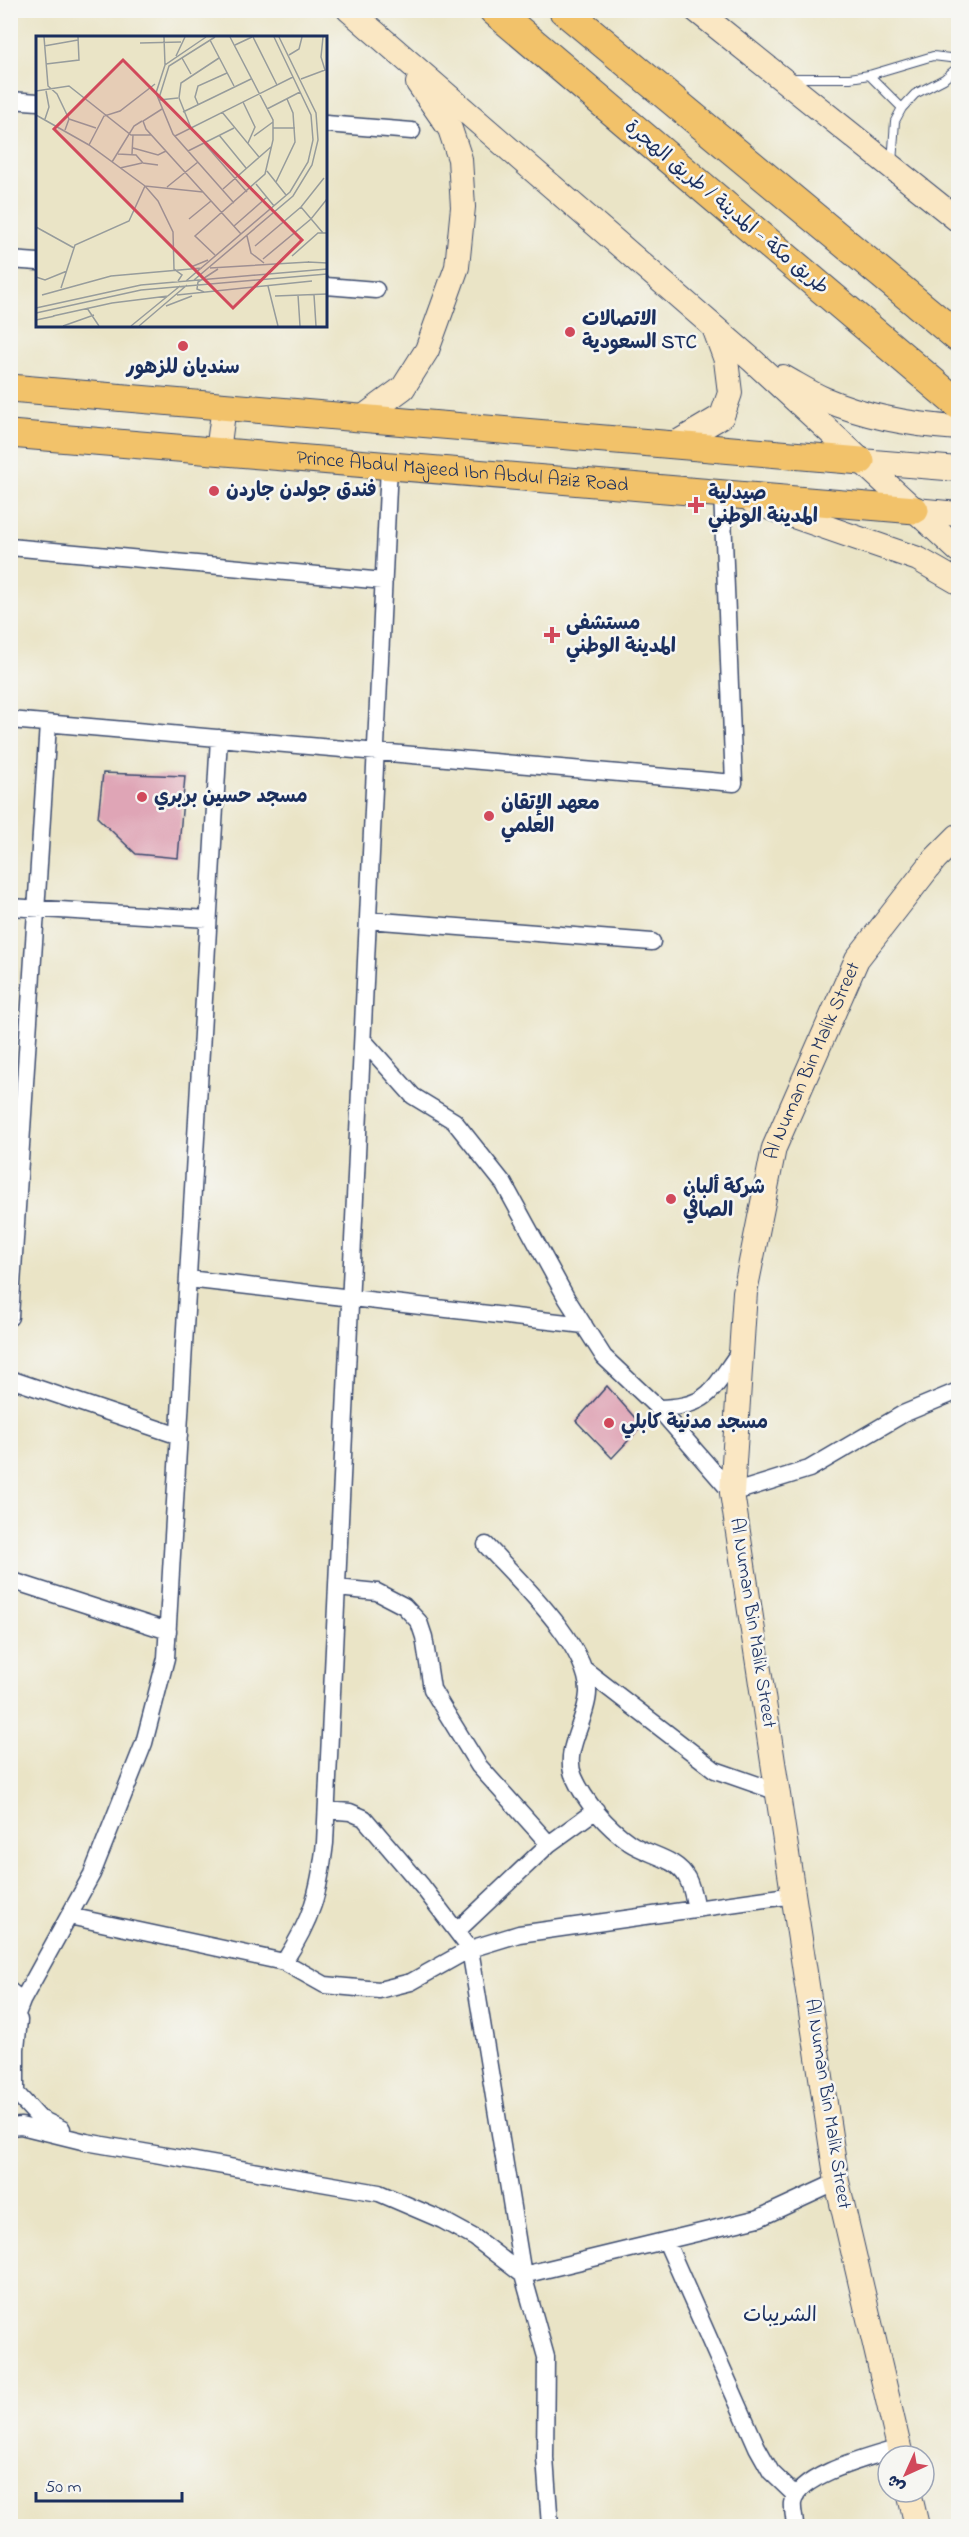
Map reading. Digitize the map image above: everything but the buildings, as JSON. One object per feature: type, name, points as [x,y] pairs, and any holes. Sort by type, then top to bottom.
[{"type":"highway","name":"طريق مكة - المدينة / طريق الهجرة","points":[[495,10],[958,404]]},
{"type":"highway","points":[[564,10],[958,337]]},
{"type":"main road","points":[[349,10],[752,360],[958,550]]},
{"type":"main road","points":[[696,10],[958,220]]},
{"type":"main road","points":[[362,418],[403,388],[427,350],[457,267],[463,207],[460,159],[450,129],[398,54]]},
{"type":"main road","points":[[673,445],[722,416],[730,393],[726,360],[714,328]]},
{"type":"main road","points":[[752,360],[824,399],[876,416],[919,425],[958,428]]},
{"type":"main road","points":[[10,388],[958,469]]},
{"type":"main road","points":[[218,451],[224,406]]},
{"type":"main road","name":"Prince Abdul Majeed Ibn Abdul Aziz Road","points":[[10,434],[915,510]]},
{"type":"main road","points":[[722,492],[918,559],[958,582]]},
{"type":"main road","points":[[915,510],[958,514]]},
{"type":"main road","name":"Al Numan Bin Malik Street","points":[[898,2444],[837,2182],[732,1493],[745,1293],[774,1148],[857,959],[935,859],[958,836]]},
{"type":"main road","points":[[912,2504],[917,2526]]},
{"type":"street","points":[[10,100],[36,102]]},
{"type":"street","points":[[327,124],[412,131]]},
{"type":"street","points":[[10,260],[36,262]]},
{"type":"street","points":[[327,286],[376,290]]},
{"type":"street","points":[[284,1962],[303,1934],[319,1888],[327,1810],[389,466]]},
{"type":"street","points":[[10,720],[734,783],[722,492]]},
{"type":"street","points":[[10,547],[384,581]]},
{"type":"street","points":[[10,1317],[48,724]]},
{"type":"street","points":[[10,2031],[14,2001],[69,1916],[92,1874],[144,1743],[166,1658],[219,738]]},
{"type":"street","points":[[10,907],[208,919]]},
{"type":"street","points":[[368,920],[652,942]]},
{"type":"street","points":[[363,1040],[414,1096],[454,1120],[504,1184],[604,1357],[658,1408],[732,1493],[809,1469],[903,1414],[958,1391]]},
{"type":"street","points":[[188,1279],[584,1325]]},
{"type":"street","points":[[658,1408],[683,1407],[706,1397],[742,1349]]},
{"type":"street","points":[[10,1379],[179,1436]]},
{"type":"street","points":[[486,1545],[559,1625],[584,1669],[588,1692],[570,1760],[573,1776],[607,1824],[631,1844],[677,1866],[687,1878],[696,1909]]},
{"type":"street","points":[[10,1580],[168,1631]]},
{"type":"street","points":[[337,1588],[377,1592],[404,1606],[419,1622],[424,1637],[432,1689],[479,1766],[549,1844]]},
{"type":"street","points":[[584,1669],[715,1770],[778,1792]]},
{"type":"street","points":[[327,1810],[350,1812],[364,1818],[470,1949],[523,2275],[546,2357],[545,2458],[550,2526]]},
{"type":"street","points":[[457,1931],[549,1844],[596,1810]]},
{"type":"street","points":[[69,1916],[284,1962],[325,1985],[379,1989],[411,1982],[470,1949],[519,1934],[794,1895]]},
{"type":"street","points":[[14,2001],[16,2093],[39,2118],[86,2142]]},
{"type":"street","points":[[10,2127],[21,2126],[86,2142],[380,2193],[442,2220],[475,2238],[523,2275]]},
{"type":"street","points":[[523,2275],[759,2218],[837,2182]]},
{"type":"street","points":[[666,2241],[758,2447],[771,2472],[796,2496]]},
{"type":"street","points":[[795,2526],[793,2502],[801,2488],[840,2467],[876,2458]]},
{"type":"lane","points":[[780,78],[850,78],[869,75],[933,56],[958,59]]},
{"type":"lane","points":[[892,167],[895,121],[902,108],[915,94],[944,79],[958,67]]},
{"type":"lane","points":[[869,75],[902,108]]},
{"type":"place","name":"الاتصالات السعودية STC","points":[[570,332]]},
{"type":"place","name":"سنديان للزهور","points":[[183,346]]},
{"type":"place","name":"فندق جولدن جاردن","points":[[214,491]]},
{"type":"place","name":"صيدلية المدينة الوطني","points":[[696,505]]},
{"type":"place","name":"مستشفى المدينة الوطني","points":[[552,635]]},
{"type":"place","name":"مسجد حسين بربري","points":[[142,797]]},
{"type":"place","name":"معهد الإتقان العلمي","points":[[489,816]]},
{"type":"place","name":"شركة ألبان الصافي","points":[[671,1199]]},
{"type":"place","name":"مسجد مدنية كابلي","points":[[609,1423]]},
{"type":"district","name":"الشريبات","points":[[780,2316]]}]
